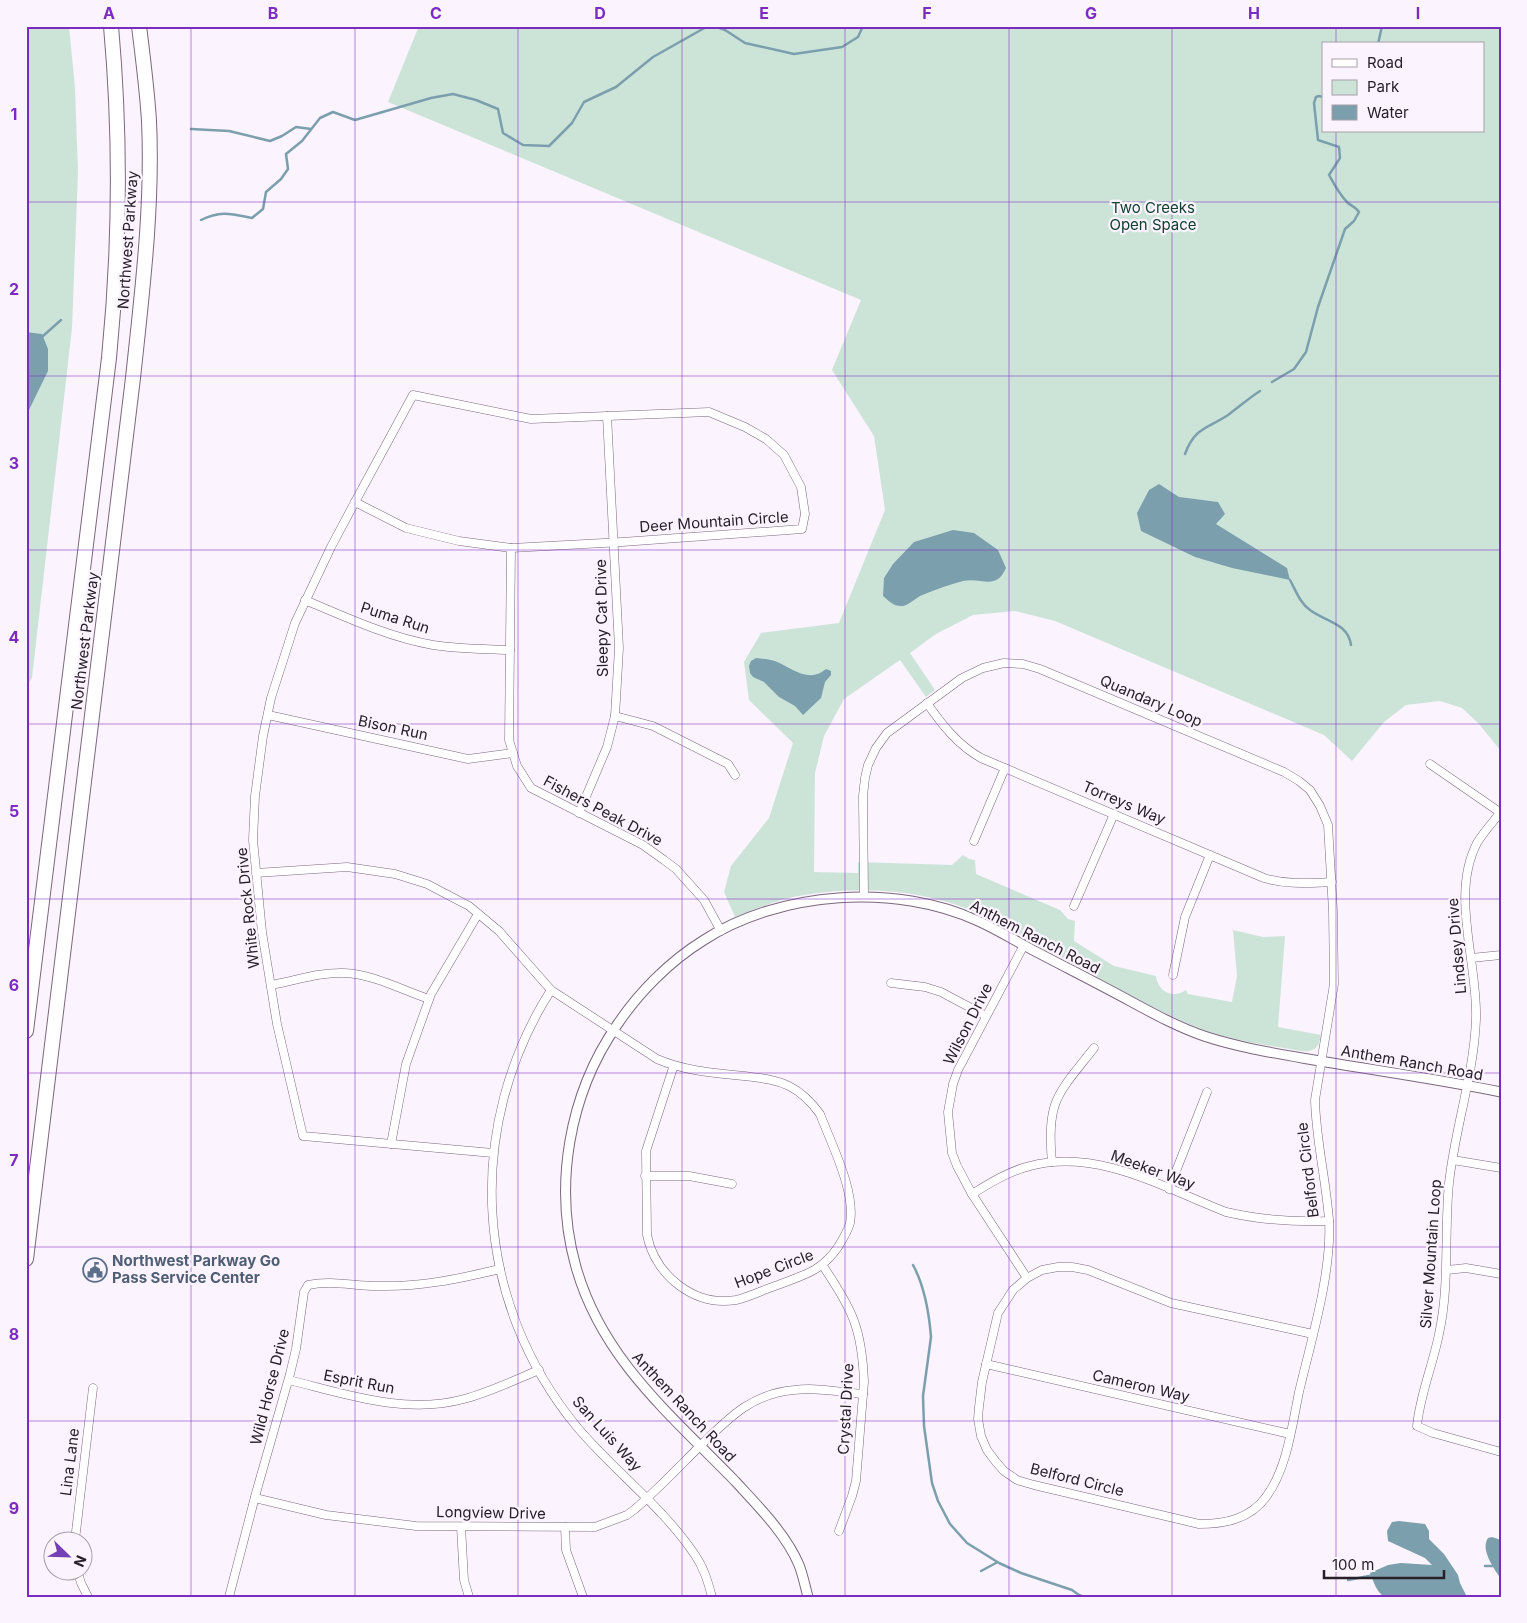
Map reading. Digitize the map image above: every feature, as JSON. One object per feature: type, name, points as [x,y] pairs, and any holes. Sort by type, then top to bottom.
[{"type":"highway","name":"Northwest Parkway","points":[[26,1031],[115,296],[119,151],[111,26]]},
{"type":"highway","name":"Northwest Parkway","points":[[26,1259],[145,268],[149,179],[149,121],[139,26]]},
{"type":"street","name":"Deer Mountain Circle","points":[[414,395],[531,419],[607,416],[708,412],[745,427],[766,439],[784,455],[801,487],[805,514],[802,529],[614,543],[511,548],[459,541],[406,528],[355,502],[414,395]]},
{"type":"street","name":"Sleepy Cat Drive","points":[[579,813],[607,747],[615,716],[619,648],[607,416]]},
{"type":"street","name":"White Rock Drive","points":[[355,502],[330,547],[295,623],[277,678],[268,715],[255,796],[254,840],[256,873],[262,932],[277,1024],[303,1136],[494,1153]]},
{"type":"street","name":"Fishers Peak Drive","points":[[511,548],[508,740],[517,766],[531,788],[642,845],[676,869],[704,900],[721,931]]},
{"type":"street","name":"Puma Run","points":[[305,600],[401,637],[431,645],[468,649],[510,650]]},
{"type":"street","name":"Quandary Loop","points":[[864,897],[863,796],[868,765],[876,748],[887,733],[962,678],[983,668],[1004,663],[1023,664],[1040,670],[1284,772],[1310,790],[1320,806],[1328,825],[1332,882],[1334,986],[1321,1061]]},
{"type":"street","name":"Torreys Way","points":[[927,703],[955,738],[968,750],[1005,768],[1264,878],[1293,884],[1332,882]]},
{"type":"street","name":"Bison Run","points":[[268,715],[468,758],[513,754]]},
{"type":"street","points":[[615,716],[653,726],[728,764],[735,775]]},
{"type":"street","points":[[1430,764],[1500,813]]},
{"type":"street","points":[[974,841],[1005,768]]},
{"type":"street","name":"Lindsey Drive","points":[[1466,1085],[1476,1019],[1466,909],[1466,884],[1469,864],[1477,843],[1500,813]]},
{"type":"street","points":[[1074,906],[1114,814]]},
{"type":"street","points":[[1174,975],[1185,917],[1210,855]]},
{"type":"street","name":"Hope Circle","points":[[256,873],[347,868],[395,874],[427,884],[469,906],[499,931],[551,990],[657,1059],[698,1071],[776,1080],[790,1086],[813,1104],[820,1114],[849,1190],[851,1206],[847,1231],[836,1250],[823,1266],[803,1276],[736,1300],[718,1301],[690,1293],[678,1285],[660,1268],[649,1247],[647,1235],[645,1161],[648,1140],[674,1065]]},
{"type":"street","name":"Anthem Ranch Road","points":[[808,1597],[798,1564],[784,1539],[751,1498],[625,1366],[609,1342],[595,1316],[576,1268],[569,1226],[565,1184],[572,1129],[591,1071],[613,1030],[638,998],[672,964],[704,940],[768,912],[804,902],[864,897],[914,901],[978,921],[1187,1030],[1230,1044],[1501,1092]]},
{"type":"street","points":[[391,1144],[406,1064],[429,999],[478,914]]},
{"type":"street","name":"Wilson Drive","points":[[1024,945],[958,1070],[953,1084],[948,1112],[952,1153],[957,1166],[972,1194],[1027,1278]]},
{"type":"street","points":[[1471,958],[1501,955]]},
{"type":"street","points":[[271,984],[313,975],[344,973],[369,977],[429,999]]},
{"type":"street","points":[[891,983],[925,987],[940,992],[986,1016]]},
{"type":"street","name":"San Luis Way","points":[[551,990],[538,1010],[523,1040],[502,1102],[494,1153],[492,1200],[495,1246],[500,1270],[515,1322],[552,1392],[577,1427],[647,1499],[696,1556],[707,1577],[712,1597]]},
{"type":"street","points":[[1052,1162],[1050,1133],[1057,1097],[1094,1048]]},
{"type":"street","name":"Belford Circle","points":[[1313,1334],[1169,1302],[1088,1270],[1058,1267],[1042,1270],[1027,1278],[1013,1290],[998,1313],[978,1407],[981,1436],[987,1450],[1004,1471],[1017,1480],[1199,1524],[1218,1524],[1233,1521],[1245,1516],[1265,1499],[1280,1472],[1313,1334],[1325,1275],[1329,1221],[1315,1100],[1321,1061]]},
{"type":"street","name":"Silver Mountain Loop","points":[[1466,1085],[1450,1182],[1446,1223],[1447,1270],[1445,1298],[1439,1334],[1420,1406],[1417,1426],[1433,1433],[1501,1452]]},
{"type":"street","points":[[1169,1189],[1207,1092]]},
{"type":"street","points":[[1453,1160],[1501,1168]]},
{"type":"street","name":"Meeker Way","points":[[972,1194],[1015,1170],[1052,1162],[1070,1161],[1102,1165],[1226,1212],[1285,1221],[1329,1221]]},
{"type":"street","points":[[645,1176],[690,1176],[732,1184]]},
{"type":"street","name":"Crystal Drive","points":[[823,1266],[842,1293],[858,1328],[863,1365],[863,1394],[856,1481],[839,1531]]},
{"type":"street","points":[[1447,1270],[1466,1268],[1501,1274]]},
{"type":"street","name":"Wild Horse Drive","points":[[229,1597],[289,1380],[296,1349],[304,1292],[308,1285],[320,1282],[378,1286],[433,1284],[500,1270]]},
{"type":"street","name":"Cameron Way","points":[[986,1364],[1290,1434]]},
{"type":"street","name":"Esprit Run","points":[[289,1380],[371,1401],[409,1404],[440,1403],[464,1399],[488,1391],[539,1370]]},
{"type":"street","name":"Lina Lane","points":[[75,1530],[93,1388]]},
{"type":"street","name":"Longview Drive","points":[[255,1498],[325,1515],[416,1526],[595,1527],[627,1514],[647,1499],[729,1418],[760,1397],[795,1389],[863,1394]]},
{"type":"street","points":[[462,1526],[464,1580],[469,1597]]},
{"type":"street","points":[[565,1527],[566,1550],[584,1597]]},
{"type":"street","points":[[81,1580],[88,1597]]},
{"type":"green space","points":[[26,26],[69,26],[75,88],[78,172],[72,328],[32,678],[26,688]]},
{"type":"green space","name":"Two Creeks Open Space","points":[[419,26],[1501,26],[1501,751],[1479,724],[1462,708],[1440,701],[1406,705],[1384,722],[1352,761],[1324,735],[1055,621],[1015,611],[973,615],[936,634],[910,653],[935,690],[926,697],[900,660],[844,699],[824,736],[815,773],[814,872],[858,873],[858,862],[952,865],[963,855],[975,860],[976,874],[1060,910],[1068,919],[1075,921],[1074,941],[1114,966],[1156,976],[1157,982],[1163,990],[1171,994],[1181,993],[1186,990],[1188,994],[1232,1002],[1237,976],[1233,930],[1263,937],[1285,936],[1278,1027],[1321,1035],[1319,1043],[1313,1050],[1301,1051],[1238,1040],[1201,1029],[1118,989],[1037,943],[982,915],[940,900],[895,892],[849,890],[786,899],[735,917],[724,892],[731,866],[769,818],[793,743],[749,700],[744,662],[761,633],[839,623],[885,510],[874,436],[832,370],[861,300],[388,102]]},
{"type":"water","points":[[26,332],[42,334],[48,349],[48,371],[26,416]]},
{"type":"water","points":[[1159,484],[1179,497],[1218,502],[1225,514],[1216,524],[1287,568],[1290,580],[1232,568],[1195,557],[1141,531],[1137,513],[1149,490]]},
{"type":"water","points":[[953,530],[974,533],[998,550],[1006,568],[1002,575],[998,579],[988,582],[970,580],[952,584],[920,596],[903,606],[894,605],[883,596],[884,578],[893,564],[914,542]]},
{"type":"water","points":[[756,658],[775,661],[794,671],[807,675],[820,673],[826,669],[831,671],[831,675],[825,682],[821,698],[803,715],[795,706],[779,697],[764,682],[753,677],[749,666],[751,661]]},
{"type":"water","points":[[1392,1522],[1425,1524],[1429,1531],[1429,1539],[1444,1554],[1458,1575],[1467,1597],[1385,1597],[1379,1592],[1370,1573],[1388,1565],[1401,1563],[1432,1565],[1425,1558],[1388,1541],[1387,1531]]},
{"type":"water","points":[[1492,1537],[1501,1540],[1501,1579],[1487,1553],[1486,1543],[1488,1538]]},
{"type":"waterway","points":[[201,220],[221,214],[252,218],[263,209],[266,192],[281,179],[288,169],[286,154],[302,141],[320,118],[333,112],[355,120],[431,98],[453,94],[476,100],[498,109],[503,133],[523,145],[549,146],[572,123],[584,102],[616,87],[653,57],[708,26]]},
{"type":"waterway","points":[[714,26],[725,30],[745,43],[794,54],[842,47],[858,37],[863,26]]},
{"type":"waterway","points":[[1378,42],[1382,26]]},
{"type":"waterway","points":[[1272,382],[1294,369],[1306,352],[1318,307],[1345,229],[1354,221],[1359,212],[1344,199],[1329,175],[1340,158],[1339,147],[1318,140],[1314,103],[1316,97],[1322,97]]},
{"type":"waterway","points":[[191,129],[229,131],[270,141],[296,127],[311,129]]},
{"type":"waterway","points":[[43,336],[61,320]]},
{"type":"waterway","points":[[1185,454],[1197,433],[1228,415],[1260,391]]},
{"type":"waterway","points":[[1290,580],[1304,604],[1316,614],[1341,627],[1346,632],[1351,645]]},
{"type":"waterway","points":[[913,1265],[928,1309],[931,1337],[923,1396],[924,1426],[932,1483],[938,1501],[950,1524],[967,1543],[999,1563],[1021,1573],[1072,1590],[1084,1597]]},
{"type":"waterway","points":[[1485,1566],[1493,1566],[1501,1562]]},
{"type":"waterway","points":[[981,1571],[996,1563]]},
{"type":"waterway","points":[[1348,1580],[1374,1575]]},
{"type":"place","name":"Northwest Parkway Go Pass Service Center","points":[[95,1270]]}]
